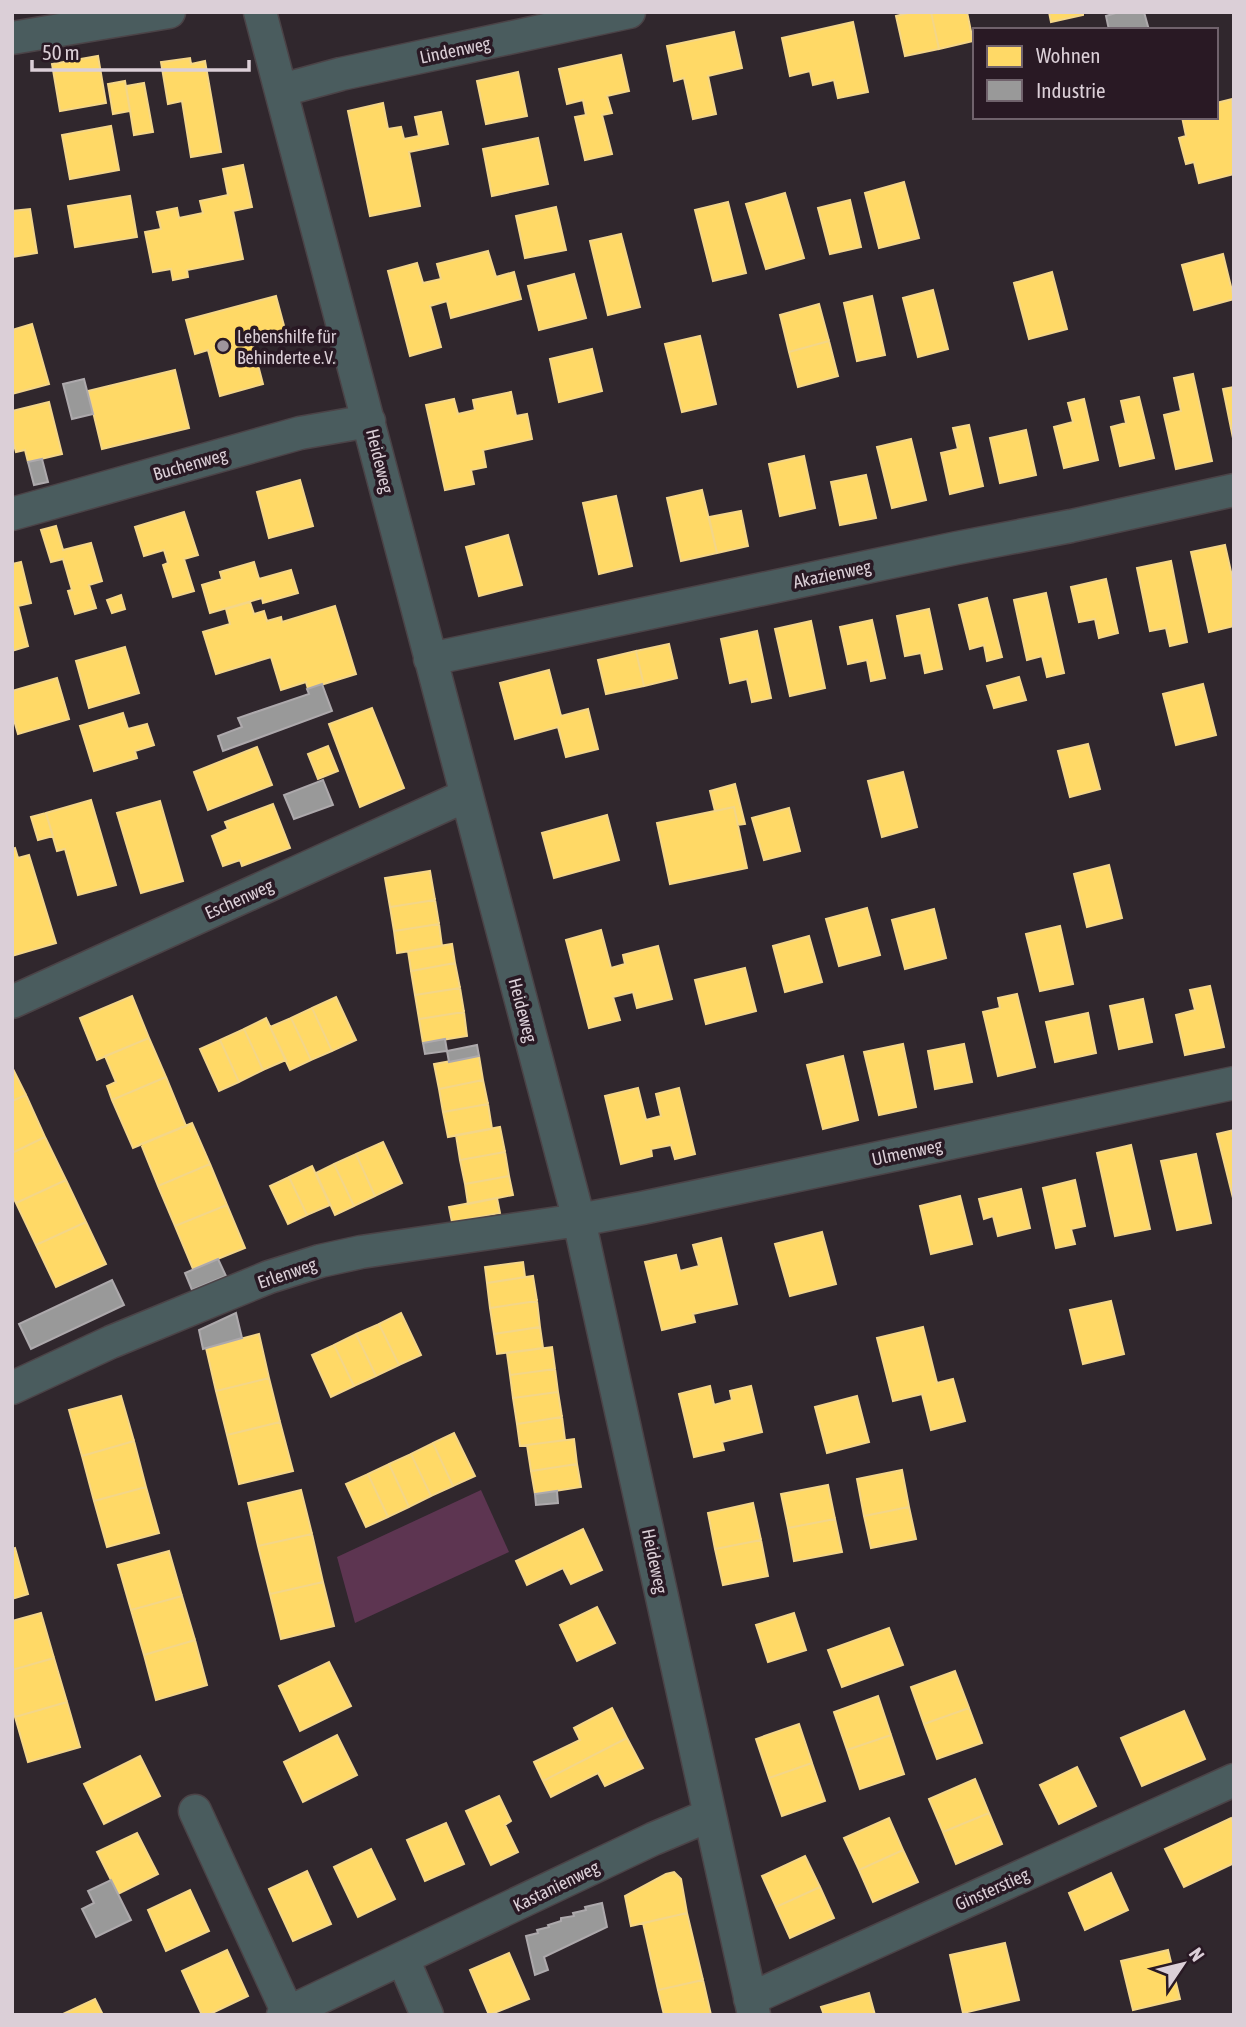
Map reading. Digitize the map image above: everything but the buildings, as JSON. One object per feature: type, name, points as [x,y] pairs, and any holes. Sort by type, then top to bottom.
[{"type":"street","points":[[12,38],[169,12]]},
{"type":"street","name":"Heideweg","points":[[260,12],[579,1220],[752,2007]]},
{"type":"street","name":"Lindenweg","points":[[282,90],[341,74],[629,12]]},
{"type":"street","name":"Buchenweg","points":[[12,514],[300,433],[369,421]]},
{"type":"street","name":"Akazienweg","points":[[430,659],[1234,490]]},
{"type":"street","name":"Eschenweg","points":[[12,1002],[466,796]]},
{"type":"street","name":"Ulmenweg","points":[[579,1220],[1234,1083]]},
{"type":"street","name":"Erlenweg","points":[[12,1388],[111,1342],[269,1277],[298,1268],[361,1252],[579,1220]]},
{"type":"street","name":"Ginsterstieg","points":[[752,2007],[1234,1780]]},
{"type":"street","name":"Kastanienweg","points":[[195,1811],[285,2014],[653,1839],[710,1815]]},
{"type":"street","points":[[403,1959],[427,2015]]},
{"type":"shaded area","points":[[481,1490],[509,1552],[355,1623],[337,1557]]},
{"type":"place","name":"Lebenshilfe für Behinderte e.V.","points":[[223,346]]}]
